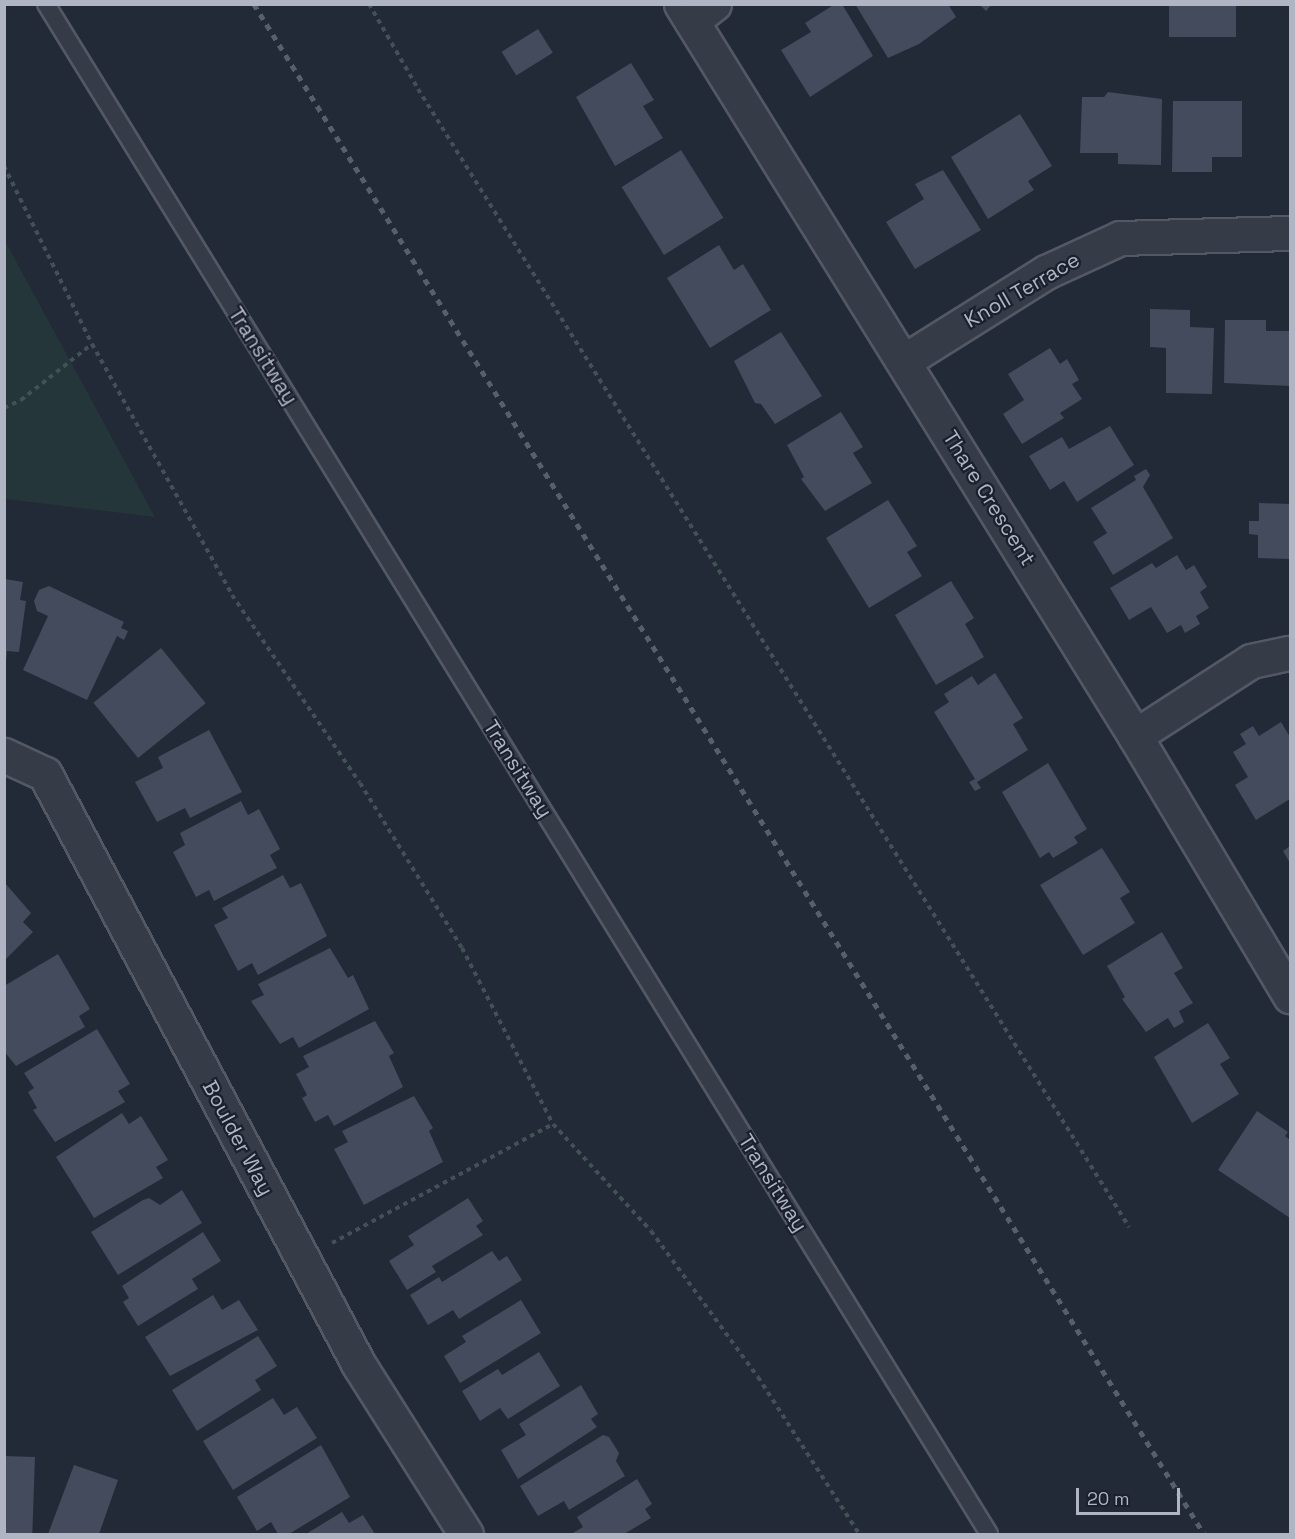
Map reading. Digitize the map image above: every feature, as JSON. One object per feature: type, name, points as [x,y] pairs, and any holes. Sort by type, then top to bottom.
[{"type":"street","name":"Thare Crescent","points":[[696,10],[904,361],[1135,736],[1290,996]]},
{"type":"street","name":"Knoll Terrace","points":[[904,361],[1046,272],[1120,238],[1290,233]]},
{"type":"street","points":[[1135,736],[1251,661],[1290,653]]},
{"type":"street","name":"Boulder Way","points":[[4,755],[45,774],[359,1365],[466,1534]]},
{"type":"lane","name":"Transitway","points":[[46,4],[989,1534]]},
{"type":"path","points":[[369,4],[417,89],[1130,1227]]},
{"type":"path","points":[[4,166],[92,344],[232,595],[360,783],[462,948],[553,1124],[657,1240],[758,1377],[859,1534]]},
{"type":"path","points":[[4,408],[21,400],[92,344]]},
{"type":"path","points":[[302,1258],[553,1124]]},
{"type":"shaded area","points":[[4,239],[54,331],[155,517],[5,499]]},
{"type":"building","points":[[835,4],[842,4],[873,56],[810,97],[781,50],[811,32],[805,23]]},
{"type":"building","points":[[855,4],[948,4],[956,17],[919,44],[888,58]]},
{"type":"building","points":[[979,4],[992,4],[986,11]]},
{"type":"building","points":[[1169,4],[1236,4],[1236,37],[1169,37]]},
{"type":"building","points":[[538,29],[553,53],[516,76],[502,52]]},
{"type":"building","points":[[631,63],[654,100],[643,106],[663,138],[615,166],[576,97]]},
{"type":"building","points":[[1108,92],[1162,99],[1161,165],[1118,164],[1118,153],[1080,153],[1082,97],[1104,97]]},
{"type":"building","points":[[1173,101],[1242,101],[1242,157],[1212,157],[1212,172],[1172,172]]},
{"type":"building","points":[[1020,114],[1052,166],[1028,181],[1034,190],[988,219],[951,157]]},
{"type":"building","points":[[681,150],[723,218],[664,255],[622,187]]},
{"type":"building","points":[[943,170],[981,230],[915,269],[886,222],[924,199],[915,184]]},
{"type":"building","points":[[719,245],[734,270],[743,264],[771,310],[710,348],[667,278]]},
{"type":"building","points":[[1150,309],[1190,310],[1190,327],[1214,328],[1212,394],[1166,393],[1166,348],[1150,347]]},
{"type":"building","points":[[1225,320],[1266,320],[1266,331],[1290,331],[1290,386],[1224,383]]},
{"type":"building","points":[[781,332],[822,396],[775,424],[761,404],[755,403],[734,361]]},
{"type":"building","points":[[1050,348],[1060,364],[1067,359],[1079,380],[1072,384],[1082,399],[1060,413],[1064,418],[1022,444],[1003,414],[1024,400],[1008,374]]},
{"type":"building","points":[[841,412],[863,447],[853,453],[872,483],[825,511],[801,479],[804,477],[787,445]]},
{"type":"building","points":[[1110,426],[1134,465],[1077,502],[1064,481],[1050,490],[1029,456],[1062,437],[1069,449]]},
{"type":"building","points":[[1146,469],[1150,475],[1143,487],[1173,538],[1113,575],[1093,542],[1107,533],[1091,508],[1136,480],[1134,476]]},
{"type":"building","points":[[888,500],[917,546],[907,552],[922,576],[869,608],[826,538]]},
{"type":"building","points":[[1259,503],[1290,504],[1290,559],[1258,558],[1258,535],[1249,534],[1249,521],[1259,521]]},
{"type":"building","points":[[1177,555],[1186,570],[1194,565],[1207,587],[1200,592],[1209,608],[1196,616],[1200,624],[1185,633],[1181,625],[1167,633],[1151,607],[1129,620],[1110,588],[1152,563],[1156,568]]},
{"type":"building","points":[[5,579],[23,582],[20,600],[26,601],[19,652],[7,651],[6,661]]},
{"type":"building","points":[[951,581],[974,618],[965,624],[984,657],[936,685],[895,615]]},
{"type":"building","points":[[49,586],[124,622],[121,628],[128,631],[124,640],[117,636],[87,700],[23,670],[48,616],[37,611],[34,601],[39,590]]},
{"type":"building","points":[[161,648],[206,703],[138,758],[93,703]]},
{"type":"building","points":[[995,673],[1023,718],[1013,724],[1028,750],[977,782],[981,788],[975,791],[969,782],[975,779],[934,712],[949,702],[944,694],[972,676],[978,685]]},
{"type":"building","points":[[1281,722],[1290,737],[1290,799],[1256,820],[1235,785],[1248,777],[1233,752],[1246,744],[1240,734],[1253,726],[1259,736]]},
{"type":"building","points":[[209,730],[242,792],[190,818],[185,808],[157,822],[135,782],[163,768],[158,757]]},
{"type":"building","points":[[1048,763],[1087,829],[1074,837],[1078,843],[1053,858],[1049,852],[1040,858],[1002,792]]},
{"type":"building","points":[[241,801],[248,815],[259,809],[280,849],[270,855],[277,868],[214,901],[209,890],[196,897],[173,852],[185,845],[180,833]]},
{"type":"building","points":[[1290,846],[1290,863],[1283,851]]},
{"type":"building","points":[[1102,848],[1130,892],[1120,898],[1135,923],[1083,955],[1040,885]]},
{"type":"building","points":[[283,875],[290,888],[301,883],[327,936],[258,975],[252,963],[238,971],[214,925],[228,918],[222,908]]},
{"type":"building","points":[[5,883],[31,913],[23,922],[33,932],[5,960]]},
{"type":"building","points":[[1162,932],[1183,968],[1174,973],[1193,1003],[1179,1011],[1184,1022],[1174,1028],[1168,1018],[1146,1032],[1122,999],[1125,997],[1107,966]]},
{"type":"building","points":[[330,948],[348,978],[353,975],[369,1009],[299,1048],[293,1037],[280,1044],[251,1001],[264,995],[258,984]]},
{"type":"building","points":[[58,954],[90,1009],[79,1016],[85,1027],[16,1066],[4,1051],[4,986]]},
{"type":"building","points":[[375,1021],[394,1053],[389,1056],[403,1087],[334,1126],[328,1115],[315,1122],[302,1098],[307,1095],[296,1074],[309,1067],[303,1056]]},
{"type":"building","points":[[1208,1023],[1230,1058],[1220,1064],[1239,1094],[1192,1123],[1154,1057]]},
{"type":"building","points":[[97,1029],[130,1084],[118,1091],[125,1102],[55,1142],[33,1110],[37,1108],[28,1092],[34,1088],[24,1073]]},
{"type":"building","points":[[414,1096],[433,1128],[429,1131],[443,1162],[364,1205],[334,1149],[348,1142],[342,1131]]},
{"type":"building","points":[[1257,1111],[1288,1132],[1285,1136],[1290,1140],[1290,1218],[1218,1170]]},
{"type":"building","points":[[122,1113],[129,1124],[141,1116],[168,1160],[156,1167],[163,1178],[94,1218],[56,1157]]},
{"type":"building","points":[[182,1190],[202,1223],[118,1275],[91,1232],[143,1200],[149,1198],[160,1205]]},
{"type":"building","points":[[468,1198],[483,1221],[476,1226],[483,1235],[432,1266],[436,1272],[407,1290],[389,1261],[414,1245],[408,1236]]},
{"type":"building","points":[[203,1232],[221,1261],[192,1279],[198,1289],[138,1326],[123,1302],[129,1298],[122,1286]]},
{"type":"building","points":[[492,1251],[499,1261],[507,1256],[522,1280],[459,1319],[453,1310],[428,1325],[410,1295],[439,1277],[442,1282]]},
{"type":"building","points":[[213,1295],[222,1310],[239,1300],[258,1330],[170,1376],[145,1337]]},
{"type":"building","points":[[521,1300],[541,1333],[460,1383],[444,1356],[466,1342],[462,1336]]},
{"type":"building","points":[[258,1336],[277,1366],[255,1380],[261,1390],[197,1431],[172,1390]]},
{"type":"building","points":[[539,1352],[560,1386],[508,1419],[500,1408],[480,1421],[462,1391],[498,1369],[502,1375]]},
{"type":"building","points":[[581,1385],[598,1414],[591,1419],[597,1427],[518,1479],[501,1450],[526,1435],[519,1424]]},
{"type":"building","points":[[273,1398],[284,1415],[297,1407],[317,1438],[233,1490],[203,1441]]},
{"type":"building","points":[[603,1435],[609,1437],[619,1453],[616,1461],[625,1476],[569,1510],[564,1501],[538,1516],[520,1486]]},
{"type":"building","points":[[321,1445],[350,1497],[289,1534],[278,1534],[271,1522],[257,1531],[237,1497]]},
{"type":"building","points":[[4,1456],[35,1457],[32,1534],[4,1534]]},
{"type":"building","points":[[74,1465],[118,1480],[99,1534],[48,1534]]},
{"type":"building","points":[[637,1479],[652,1504],[645,1509],[651,1518],[624,1534],[571,1534],[583,1527],[577,1517]]},
{"type":"building","points":[[342,1512],[349,1523],[363,1515],[375,1534],[306,1534]]},
{"type":"railway","points":[[254,4],[1204,1534]]}]
